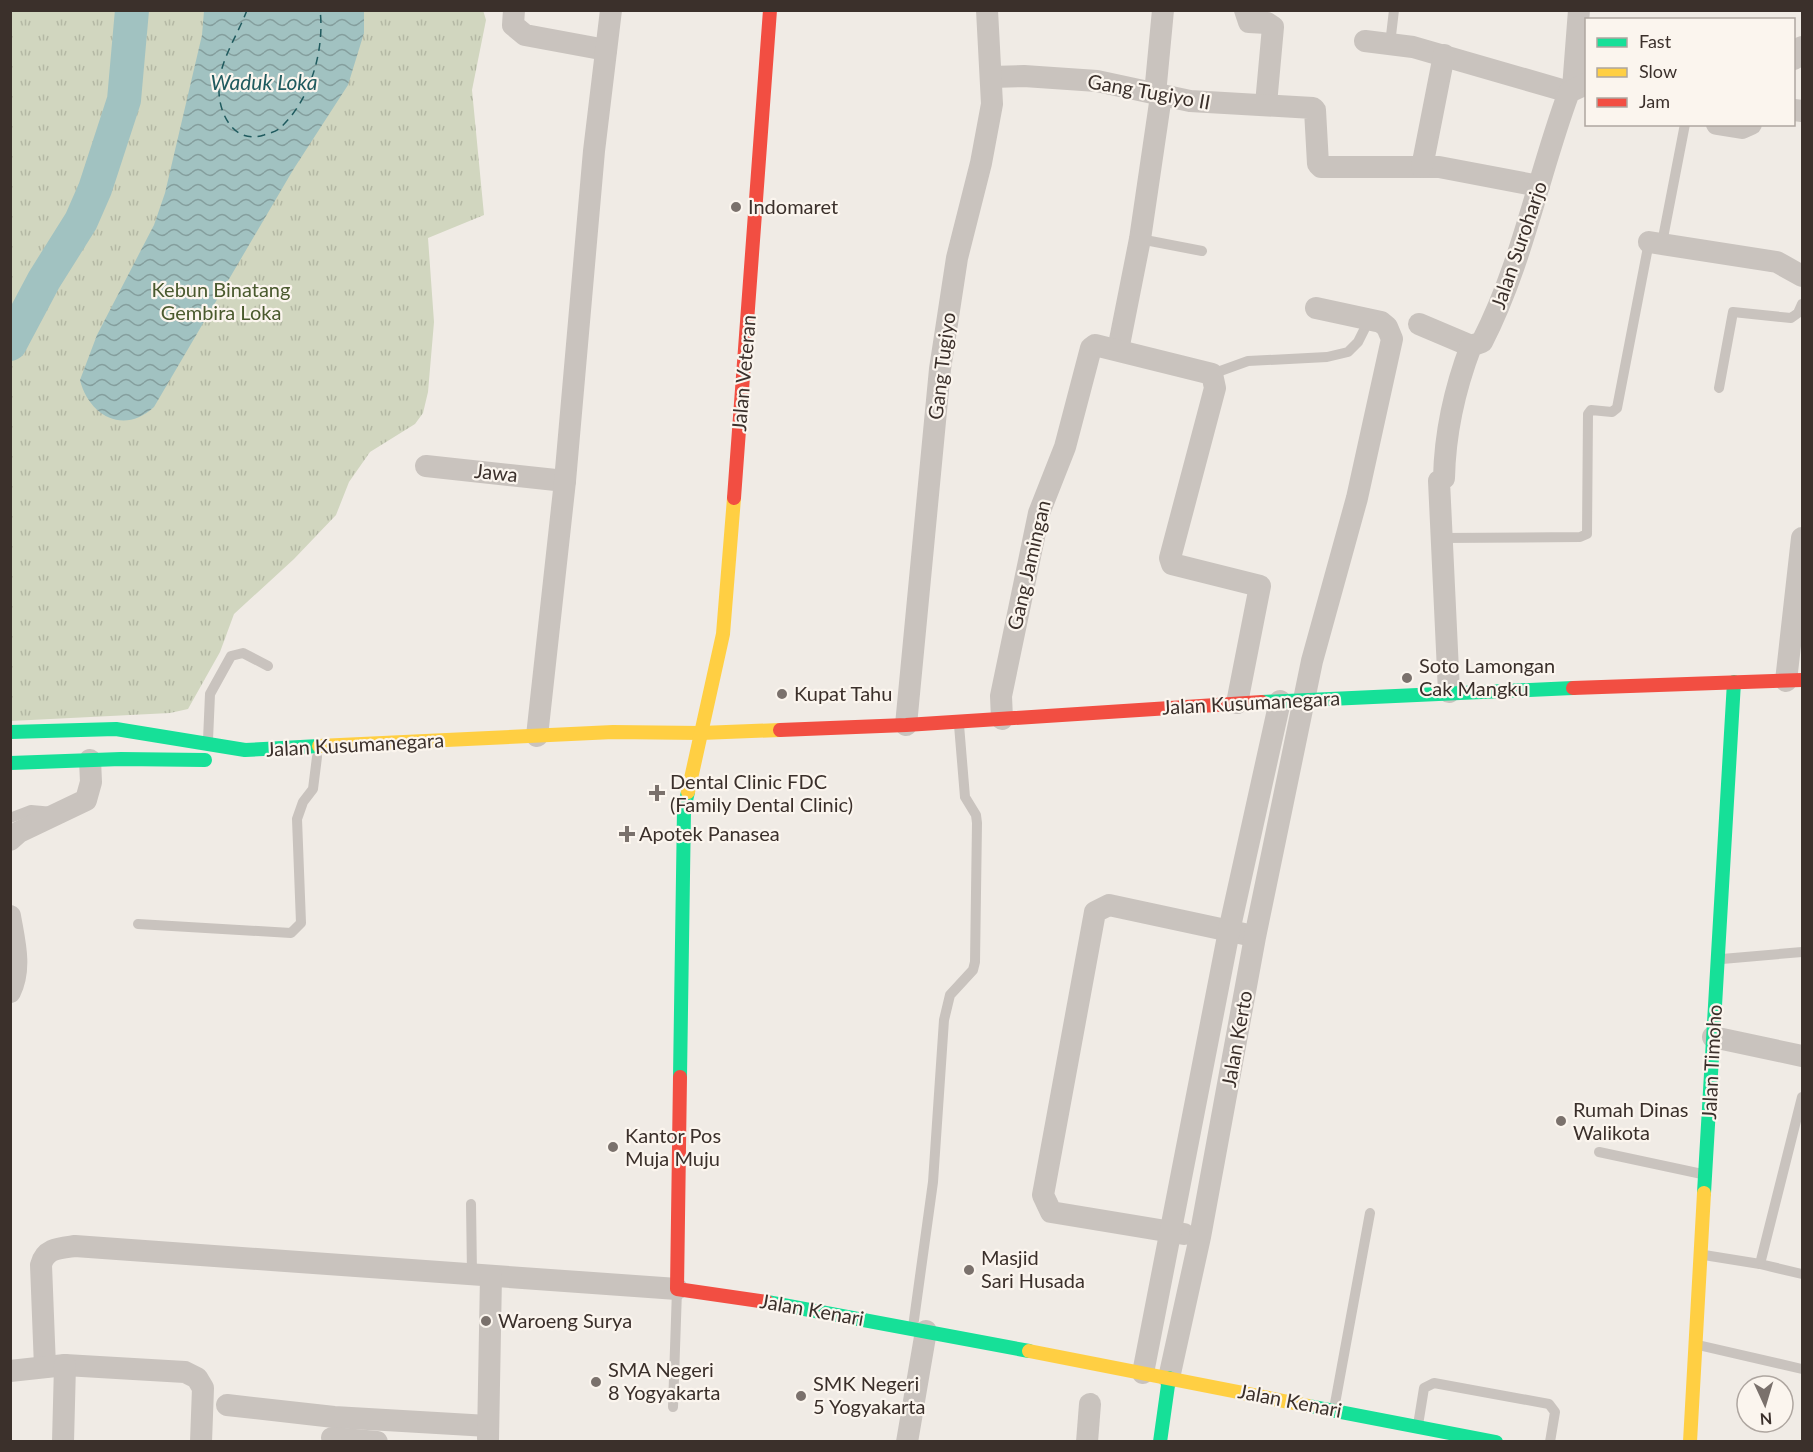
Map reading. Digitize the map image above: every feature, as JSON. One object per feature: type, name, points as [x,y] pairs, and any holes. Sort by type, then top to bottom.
[{"type":"main road","name":"Jalan Veteran","points":[[701,733],[723,634],[749,321],[770,10]]},
{"type":"main road","name":"Jalan Kusumanegara","points":[[13,732],[116,729],[245,750],[613,732],[701,733],[906,725],[1304,699],[1794,681]]},
{"type":"main road","name":"Jalan Timoho","points":[[1690,1442],[1734,682]]},
{"type":"main road","name":"Jalan Kusumanegara","points":[[10,763],[89,781],[240,761],[613,743],[701,733]]},
{"type":"main road","points":[[677,1289],[684,809],[701,733]]},
{"type":"main road","points":[[677,1239],[684,1259],[695,1276],[721,1295]]},
{"type":"main road","name":"Jalan Kenari","points":[[677,1289],[920,1330],[1334,1409],[1423,1431],[1496,1442]]},
{"type":"main road","points":[[1160,1442],[1168,1378]]},
{"type":"street","points":[[514,10],[513,25],[516,31],[525,35],[606,50]]},
{"type":"street","points":[[537,736],[565,481],[594,151],[610,10]]},
{"type":"street","name":"Gang Tugiyo","points":[[906,725],[940,369],[957,258],[992,104],[987,10]]},
{"type":"street","points":[[1163,10],[1158,95],[1140,239],[1118,350],[1212,374],[1215,388],[1170,558],[1173,564],[1260,586],[1237,703]]},
{"type":"street","points":[[1245,10],[1249,22],[1267,23],[1274,27],[1266,104]]},
{"type":"street","name":"Jalan Suroharjo","points":[[1449,692],[1439,481],[1444,478],[1445,448],[1457,382],[1471,345],[1482,342],[1494,318],[1522,250],[1539,186],[1576,88],[1579,10]]},
{"type":"street","points":[[1365,41],[1444,55],[1576,88]]},
{"type":"street","points":[[1444,55],[1422,167],[1439,167],[1539,186]]},
{"type":"street","name":"Gang Tugiyo II","points":[[991,77],[1024,76],[1097,81],[1158,95],[1215,104],[1266,104],[1306,108],[1315,111],[1318,165],[1422,167]]},
{"type":"street","points":[[1725,126],[1733,128],[1742,126]]},
{"type":"street","points":[[1655,242],[1777,262],[1803,276]]},
{"type":"street","points":[[1316,308],[1369,320]]},
{"type":"street","name":"Jalan Kerto","points":[[1168,1378],[1200,1237],[1255,937],[1312,661],[1357,498],[1392,339],[1387,327],[1381,322],[1369,320]]},
{"type":"street","points":[[1419,324],[1471,345]]},
{"type":"street","name":"Gang Jamingan","points":[[1002,719],[1001,696],[1039,513],[1065,447],[1092,346],[1118,350]]},
{"type":"street","name":"Jawa","points":[[426,466],[565,481]]},
{"type":"street","points":[[1794,681],[1793,634],[1803,538]]},
{"type":"street","name":"Jalan Kerto","points":[[1143,1373],[1229,931],[1280,701]]},
{"type":"street","points":[[10,840],[19,832],[58,813],[89,781]]},
{"type":"street","points":[[1200,1237],[1051,1212],[1042,1195],[1095,912],[1109,905],[1255,937]]},
{"type":"street","points":[[10,916],[16,951],[16,971],[10,992]]},
{"type":"street","points":[[1713,1037],[1803,1056]]},
{"type":"street","points":[[63,1442],[41,1265],[43,1256],[62,1247],[677,1289]]},
{"type":"street","points":[[333,1432],[488,1434],[481,1275]]},
{"type":"street","points":[[906,1442],[920,1330]]},
{"type":"street","points":[[10,1371],[55,1366],[172,1370],[197,1378],[203,1388],[201,1442]]},
{"type":"street","points":[[1087,1442],[1090,1404]]},
{"type":"street","points":[[226,1405],[377,1442]]},
{"type":"lane","points":[[1390,44],[1394,10]]},
{"type":"lane","points":[[1440,538],[1580,537],[1587,534],[1588,414],[1591,410],[1608,412],[1617,408],[1684,126]]},
{"type":"lane","points":[[1140,239],[1202,251]]},
{"type":"lane","points":[[1719,388],[1733,312],[1791,318],[1798,313],[1803,304]]},
{"type":"lane","points":[[1212,374],[1248,361],[1327,357],[1348,352],[1358,342],[1369,320]]},
{"type":"lane","points":[[208,744],[210,694],[231,656],[243,653],[268,666]]},
{"type":"lane","points":[[920,1330],[944,1020],[950,995],[973,970],[975,962],[977,823],[976,815],[964,797],[959,722]]},
{"type":"lane","points":[[138,924],[291,933],[296,930],[301,923],[297,819],[303,802],[313,789],[318,757]]},
{"type":"lane","points":[[10,818],[31,810],[58,813]]},
{"type":"lane","points":[[1718,959],[1803,952]]},
{"type":"lane","points":[[1760,1264],[1803,1097]]},
{"type":"lane","points":[[1599,1152],[1705,1174]]},
{"type":"lane","points":[[471,1204],[481,1275]]},
{"type":"lane","points":[[1334,1409],[1370,1214]]},
{"type":"lane","points":[[1700,1255],[1760,1264],[1803,1274]]},
{"type":"lane","points":[[673,1407],[677,1289]]},
{"type":"lane","points":[[1695,1344],[1803,1369]]},
{"type":"lane","points":[[1423,1431],[1424,1388],[1434,1383],[1549,1404],[1555,1412],[1550,1442]]},
{"type":"green space","name":"Kebun Binatang Gembira Loka","points":[[483,10],[486,20],[472,90],[484,215],[428,238],[434,322],[428,392],[423,413],[415,424],[370,452],[349,482],[336,515],[294,559],[234,614],[220,652],[188,709],[170,713],[11,721],[10,11]]},
{"type":"water","name":"Waduk Loka","points":[[204,11],[364,11],[364,33],[348,85],[293,170],[154,407],[131,420],[109,418],[91,403],[80,380],[97,335],[154,225],[165,193],[202,35]]},
{"type":"waterway","points":[[10,344],[44,280],[81,221],[95,189],[124,100],[132,10]]},
{"type":"ferry route","points":[[247,10],[222,68],[219,98],[230,125],[236,131],[253,137],[278,129],[291,117],[300,104],[317,58],[320,42],[320,10]]},
{"type":"traffic: fast","points":[[1704,1193],[1734,682]]},
{"type":"traffic: fast","points":[[1262,702],[1573,688]]},
{"type":"traffic: fast","points":[[10,732],[116,729],[245,750],[319,746]]},
{"type":"traffic: fast","points":[[10,763],[121,759],[205,760]]},
{"type":"traffic: fast","points":[[680,1077],[684,809],[688,792]]},
{"type":"traffic: fast","points":[[767,1302],[1029,1351]]},
{"type":"traffic: fast","points":[[1160,1442],[1169,1378]]},
{"type":"traffic: fast","points":[[1309,1406],[1496,1442]]},
{"type":"traffic: slow","points":[[688,792],[723,634],[734,498]]},
{"type":"traffic: slow","points":[[319,746],[613,732],[701,733],[780,730]]},
{"type":"traffic: slow","points":[[1690,1442],[1704,1193]]},
{"type":"traffic: slow","points":[[1029,1351],[1309,1406]]},
{"type":"traffic: jam","points":[[734,498],[770,10]]},
{"type":"traffic: jam","points":[[1573,688],[1802,680]]},
{"type":"traffic: jam","points":[[780,730],[906,725],[1262,702]]},
{"type":"traffic: jam","points":[[680,1077],[677,1289],[767,1302]]},
{"type":"place","name":"Indomaret","points":[[736,207]]},
{"type":"place","name":"Soto Lamongan Cak Mangku","points":[[1407,678]]},
{"type":"place","name":"Kupat Tahu","points":[[782,694]]},
{"type":"place","name":"Dental Clinic FDC (Family Dental Clinic)","points":[[657,793]]},
{"type":"place","name":"Apotek Panasea","points":[[627,834]]},
{"type":"place","name":"Rumah Dinas Walikota","points":[[1561,1121]]},
{"type":"place","name":"Kantor Pos Muja Muju","points":[[613,1147]]},
{"type":"place","name":"Masjid Sari Husada","points":[[969,1270]]},
{"type":"place","name":"Waroeng Surya","points":[[486,1321]]},
{"type":"place","name":"SMA Negeri 8 Yogyakarta","points":[[596,1382]]},
{"type":"place","name":"SMK Negeri 5 Yogyakarta","points":[[801,1396]]}]
